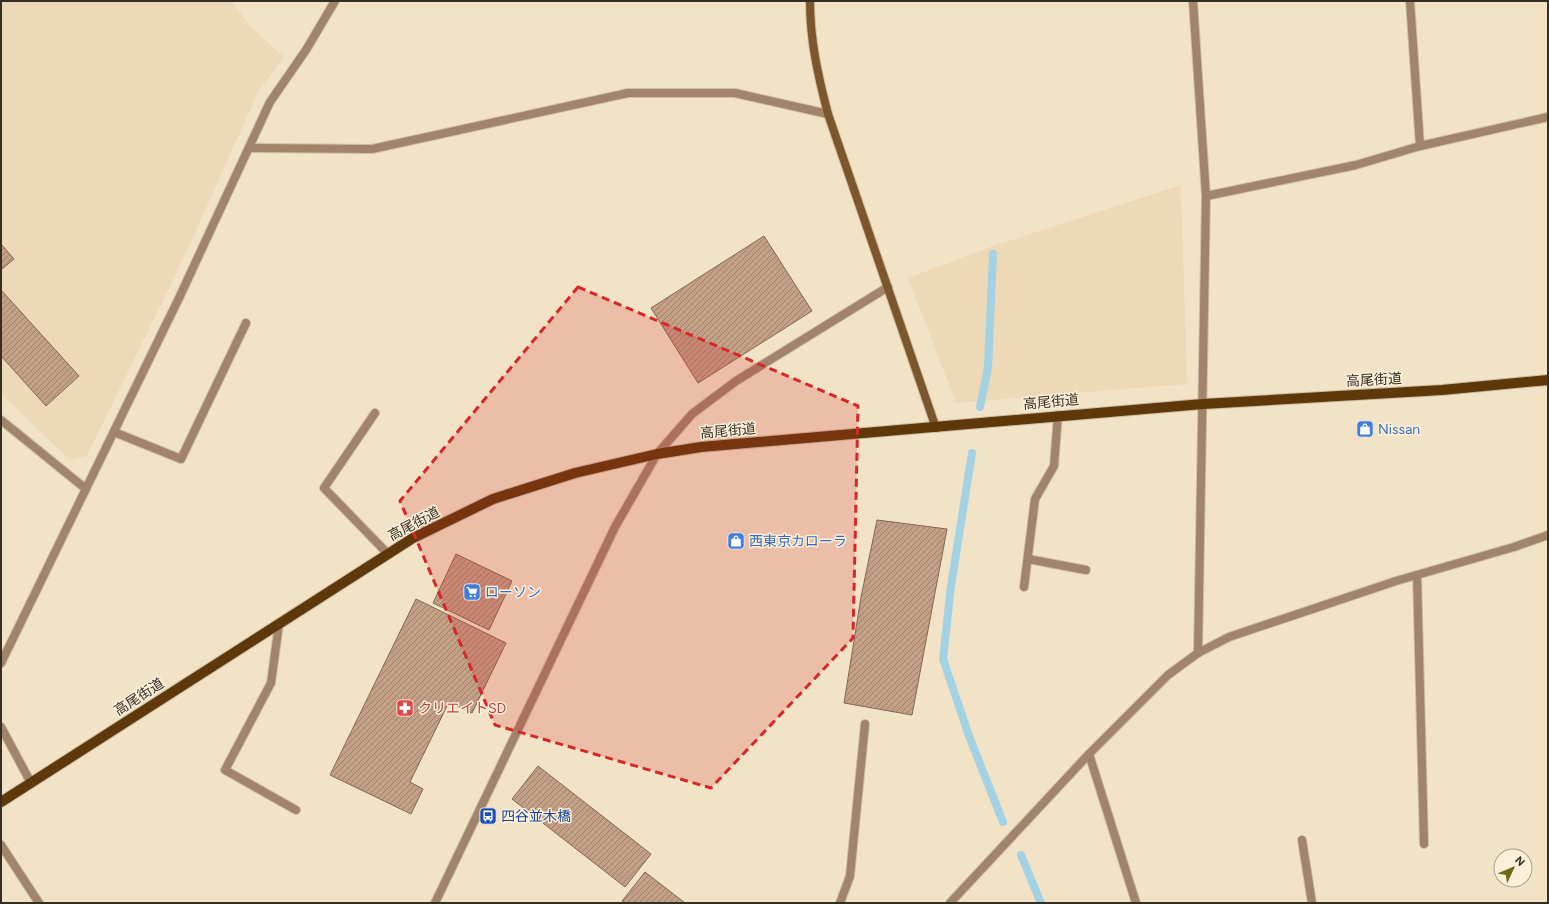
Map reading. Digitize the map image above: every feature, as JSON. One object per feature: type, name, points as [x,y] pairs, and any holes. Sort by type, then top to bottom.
[{"type":"main road","name":"高尾街道","points":[[1,802],[413,538],[493,500],[575,473],[658,454],[701,447],[936,428],[1058,415],[1203,404],[1442,390],[1548,380]]},
{"type":"street","points":[[1,663],[114,432],[270,102],[306,50],[335,1]]},
{"type":"street","points":[[810,1],[810,28],[816,68],[828,114],[936,428]]},
{"type":"street","points":[[1193,1],[1206,196],[1198,653]]},
{"type":"street","points":[[1410,1],[1420,146]]},
{"type":"street","points":[[249,148],[372,149],[628,93],[735,93],[828,114]]},
{"type":"street","points":[[1206,196],[1356,165],[1420,146],[1528,120],[1548,117]]},
{"type":"street","points":[[435,903],[615,527],[658,454],[692,414],[736,380],[888,287]]},
{"type":"street","points":[[114,432],[181,460],[246,323]]},
{"type":"street","points":[[375,412],[324,488],[388,554]]},
{"type":"street","points":[[1024,587],[1035,499],[1054,466],[1058,415]]},
{"type":"street","points":[[1,420],[86,490]]},
{"type":"street","points":[[950,903],[1089,754],[1168,675],[1198,653],[1228,637],[1417,575],[1514,547],[1548,535]]},
{"type":"street","points":[[1028,559],[1086,570]]},
{"type":"street","points":[[1417,575],[1424,844]]},
{"type":"street","points":[[278,624],[271,684],[225,770],[296,810]]},
{"type":"street","points":[[840,903],[850,876],[865,724]]},
{"type":"street","points":[[1,727],[31,783]]},
{"type":"street","points":[[1089,754],[1136,903]]},
{"type":"street","points":[[1302,840],[1312,903]]},
{"type":"street","points":[[1,845],[39,903]]},
{"type":"highlighted area","points":[[578,287],[858,406],[853,638],[711,788],[495,725],[400,501]]},
{"type":"shaded area","points":[[1,1],[231,1],[252,28],[284,57],[258,92],[187,251],[87,456],[70,460],[1,394]]},
{"type":"shaded area","points":[[1181,185],[1187,384],[956,403],[908,278],[993,246]]},
{"type":"building","points":[[764,236],[812,311],[698,383],[651,308]]},
{"type":"building","points":[[1,244],[14,259],[1,270]]},
{"type":"building","points":[[1,290],[79,376],[46,406],[1,356]]},
{"type":"building","points":[[877,520],[947,529],[912,715],[844,703],[861,597]]},
{"type":"building","name":"ローソン","points":[[456,554],[512,581],[489,630],[433,603]]},
{"type":"building","name":"クリエイトSD","points":[[416,599],[506,643],[472,713],[449,702],[410,782],[423,789],[411,814],[330,775]]},
{"type":"building","points":[[538,766],[651,854],[625,887],[512,799]]},
{"type":"building","points":[[645,872],[685,903],[625,903],[622,901]]},
{"type":"waterway","points":[[980,407],[988,368],[993,254]]},
{"type":"waterway","points":[[972,453],[951,586],[943,659],[969,736],[1003,822]]},
{"type":"waterway","points":[[1021,855],[1041,903]]},
{"type":"place","name":"Nissan","points":[[1365,429]]},
{"type":"place","name":"西東京カローラ","points":[[736,541]]},
{"type":"place","name":"ローソン","points":[[472,592]]},
{"type":"place","name":"クリエイトSD","points":[[405,708]]},
{"type":"place","name":"四谷並木橋","points":[[488,816]]}]
